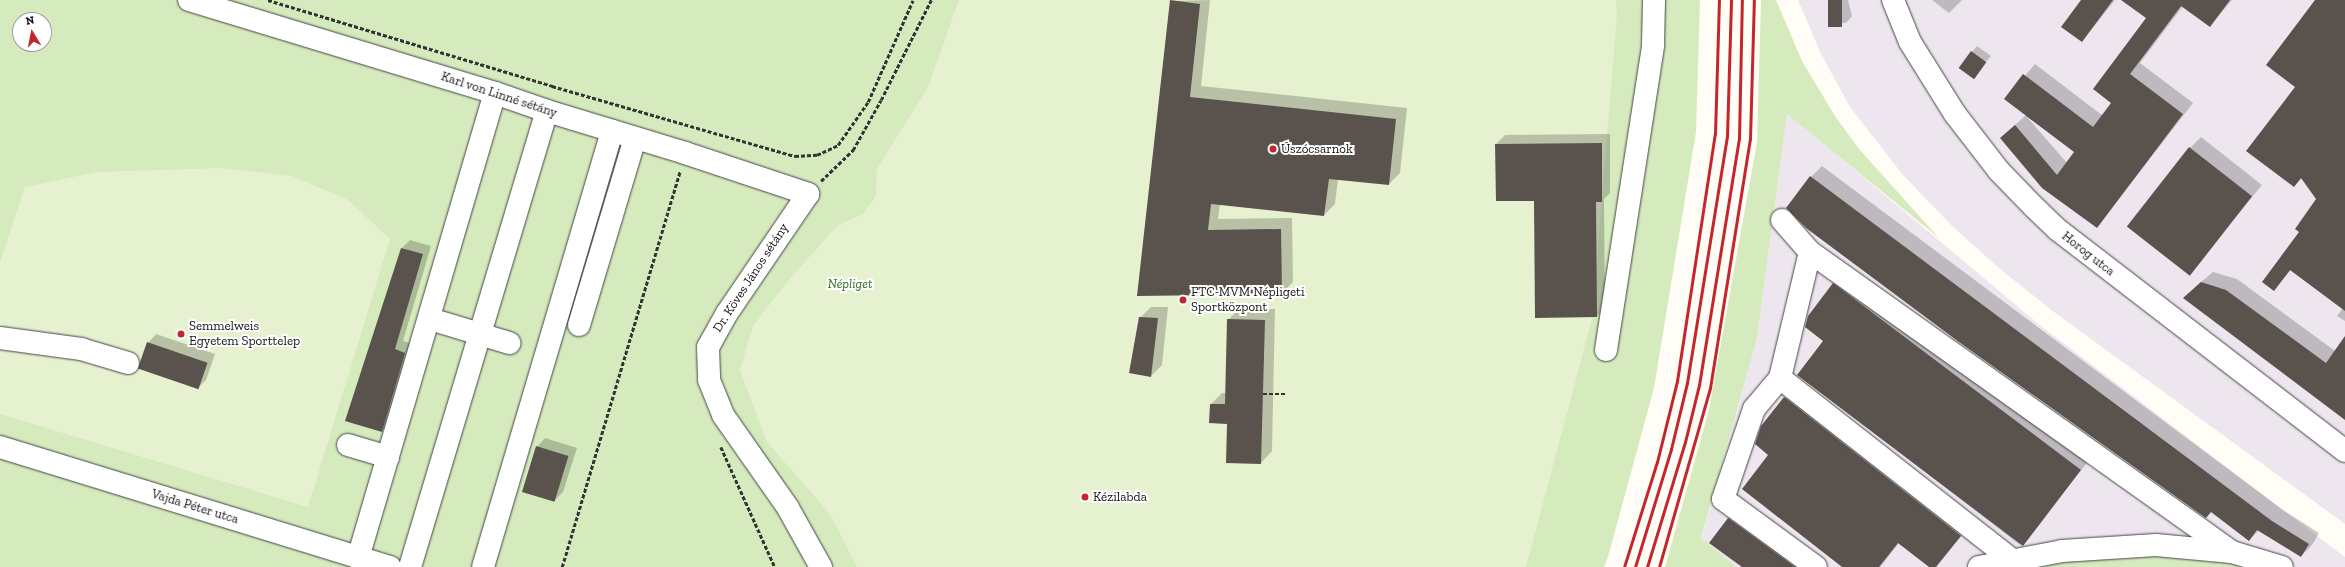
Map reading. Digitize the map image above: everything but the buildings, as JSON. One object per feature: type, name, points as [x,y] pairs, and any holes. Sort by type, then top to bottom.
[{"type":"street","name":"Karl von Linné sétány","points":[[189,0],[495,92],[547,112],[685,153],[808,194]]},
{"type":"street","points":[[1606,350],[1653,45],[1654,0]]},
{"type":"street","name":"Horog utca","points":[[1893,0],[1910,42],[1954,114],[1999,171],[2034,207],[2058,230],[2345,451]]},
{"type":"street","points":[[358,558],[430,319],[495,92]]},
{"type":"street","points":[[410,567],[547,112]]},
{"type":"street","points":[[482,567],[612,132]]},
{"type":"street","points":[[579,325],[635,138]]},
{"type":"street","name":"Dr. Köves János sétány","points":[[808,194],[745,286],[708,347],[709,380],[723,415],[788,508],[821,567]]},
{"type":"street","points":[[1782,220],[1810,252],[2232,552]]},
{"type":"street","points":[[1810,252],[1780,378],[1754,409],[1723,499],[1816,567]]},
{"type":"street","points":[[566,288],[588,295]]},
{"type":"street","points":[[430,319],[509,343]]},
{"type":"street","points":[[0,338],[81,350],[128,363]]},
{"type":"street","points":[[1780,378],[2012,560]]},
{"type":"street","points":[[348,445],[388,457]]},
{"type":"street","name":"Vajda Péter utca","points":[[0,447],[390,567]]},
{"type":"street","points":[[1979,567],[2062,551],[2156,545],[2232,552],[2282,567]]},
{"type":"path","points":[[268,0],[552,86],[795,156],[817,154],[838,145],[868,102],[913,0]]},
{"type":"path","points":[[808,194],[853,150],[881,100],[931,0]]},
{"type":"path","points":[[562,567],[685,153]]},
{"type":"path","points":[[1263,394],[1285,394]]},
{"type":"path","points":[[720,445],[722,455],[775,567]]},
{"type":"shaded area","points":[[1798,0],[2345,0],[2345,524],[2054,312],[2000,269],[1951,225],[1903,175],[1850,107],[1821,54]]},
{"type":"shaded area","points":[[1787,113],[2041,326],[2345,557],[2345,567],[1736,567],[1701,539],[1757,339]]},
{"type":"green space","name":"Népliget","points":[[0,0],[1700,0],[1696,132],[1654,388],[1604,567],[0,567]]},
{"type":"green space","name":"FTC-MVM Népligeti Sportközpont","points":[[959,0],[1616,0],[1617,14],[1592,319],[1526,567],[857,567],[830,514],[767,442],[740,370],[753,326],[787,282],[837,226],[863,214],[876,196],[877,169],[928,87]]},
{"type":"green space","points":[[1761,0],[1776,0],[1802,61],[1835,116],[1859,149],[1939,238],[1787,114],[1757,339],[1701,538],[1736,567],[1665,567],[1709,410],[1757,142]]},
{"type":"green space","name":"Semmelweis Egyetem Sporttelep","points":[[223,168],[292,176],[348,200],[390,239],[308,507],[0,414],[0,263],[25,187],[97,172]]},
{"type":"green space","points":[[2153,550],[2248,567],[2006,567]]},
{"type":"railway","points":[[1624,567],[1657,462],[1677,381],[1715,134],[1719,0]]},
{"type":"railway","points":[[1635,567],[1671,449],[1687,383],[1727,136],[1731,0]]},
{"type":"railway","points":[[1647,567],[1685,442],[1699,385],[1739,138],[1742,0]]},
{"type":"railway","points":[[1659,567],[1710,388],[1750,139],[1754,0]]},
{"type":"place","name":"Úszócsarnok","points":[[1273,149]]},
{"type":"place","name":"FTC-MVM Népligeti Sportközpont","points":[[1183,300]]},
{"type":"place","name":"Semmelweis Egyetem Sporttelep","points":[[181,334]]},
{"type":"place","name":"Kézilabda","points":[[1085,497]]}]
